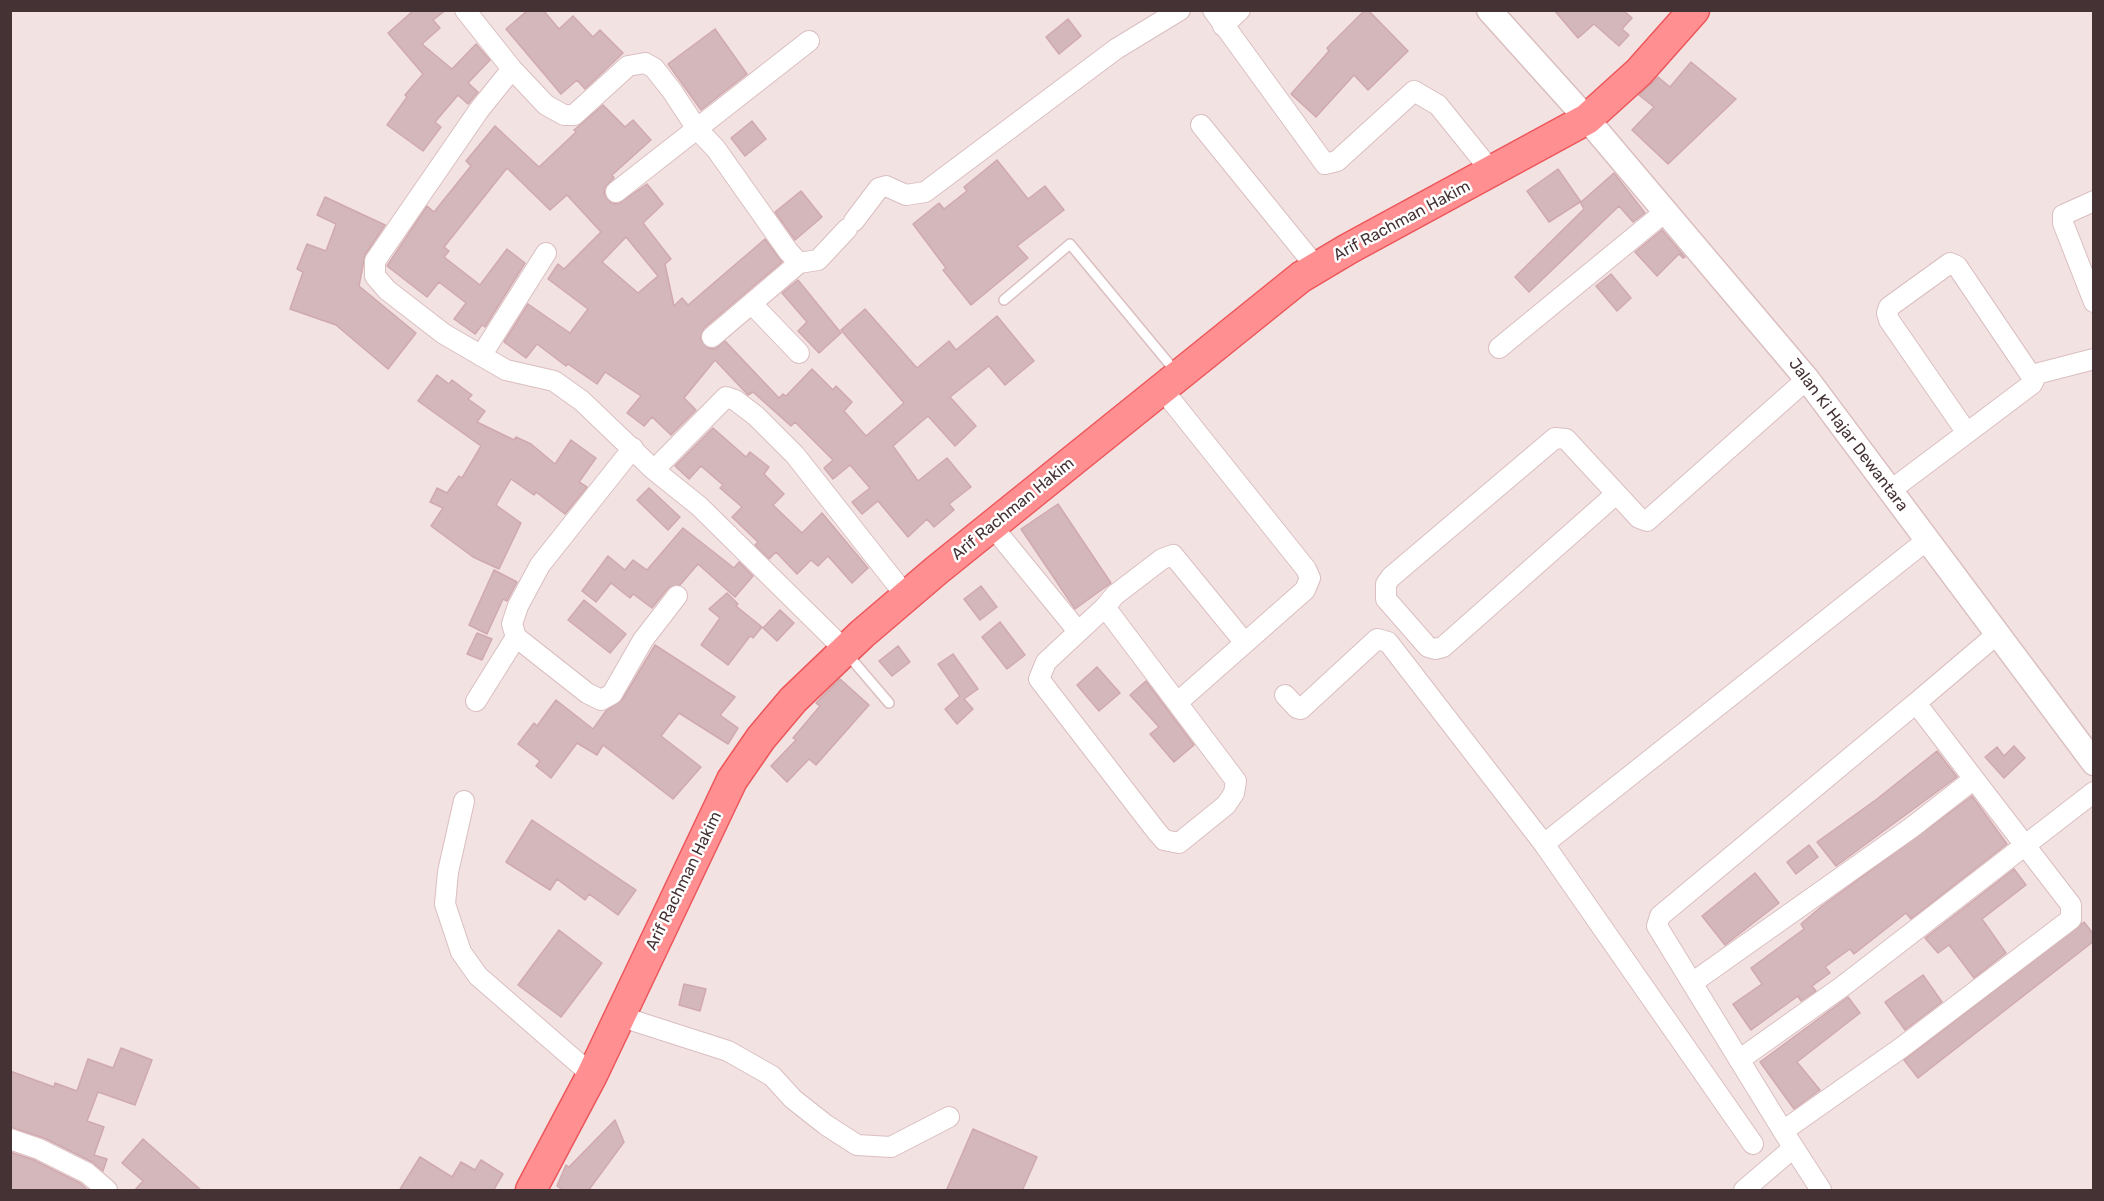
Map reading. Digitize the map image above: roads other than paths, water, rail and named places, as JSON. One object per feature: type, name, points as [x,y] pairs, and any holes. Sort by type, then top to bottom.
[{"type":"main road","name":"Arif Rachman Hakim","points":[[531,1191],[592,1075],[738,771],[793,700],[844,650],[906,596],[1301,277],[1587,119],[1639,72],[1694,10]]},
{"type":"street","points":[[465,10],[512,69],[546,105],[564,115],[573,115],[628,66],[645,63],[662,78],[697,129],[716,149],[788,251],[800,263]]},
{"type":"street","points":[[712,337],[800,263],[818,260],[851,225],[879,188],[886,186],[906,195],[925,192],[1116,49],[1180,10]]},
{"type":"street","points":[[1240,10],[1218,18],[1325,164],[1337,161],[1414,91],[1423,94],[1438,105],[1491,172]]},
{"type":"street","name":"Jalan Ki Hajar Dewantara","points":[[1489,10],[1587,119],[1807,379],[1996,635],[2094,762]]},
{"type":"street","points":[[616,192],[809,41]]},
{"type":"street","points":[[512,69],[479,110],[375,261],[375,276],[387,290],[444,334],[506,370],[554,381],[582,401],[654,470],[699,506],[844,650]]},
{"type":"street","points":[[1201,125],[1317,268]]},
{"type":"street","points":[[2094,201],[2063,215],[2063,224],[2094,302]]},
{"type":"street","points":[[1499,348],[1666,211]]},
{"type":"street","points":[[481,356],[546,253]]},
{"type":"street","points":[[1891,490],[1967,433],[2032,384],[2032,375],[1957,266],[1950,263],[1889,308],[1888,320],[1967,433]]},
{"type":"street","points":[[752,304],[799,352]]},
{"type":"street","points":[[2032,375],[2094,358]]},
{"type":"street","points":[[1616,494],[1443,647],[1428,647],[1386,598],[1386,584],[1391,577],[1555,438],[1566,439],[1641,520],[1647,521],[1807,379]]},
{"type":"street","points":[[1171,383],[1308,572],[1310,578],[1305,590],[1178,702]]},
{"type":"street","points":[[654,470],[726,397],[735,400],[756,416],[795,455],[906,596]]},
{"type":"street","points":[[633,448],[540,565],[518,606],[512,624],[516,637],[587,693],[601,700],[612,694],[643,640],[677,596]]},
{"type":"street","points":[[992,526],[1077,630]]},
{"type":"street","points":[[1544,844],[1927,540]]},
{"type":"street","points":[[1105,607],[1236,781],[1236,787],[1226,805],[1185,841],[1173,843],[1164,840],[1157,832],[1039,679],[1046,662],[1077,630],[1105,607],[1115,595],[1162,559],[1173,555],[1182,562],[1245,643]]},
{"type":"street","points":[[1821,1191],[1657,926],[1660,916],[1996,635]]},
{"type":"street","points":[[476,700],[516,637]]},
{"type":"street","points":[[1285,694],[1297,708],[1301,709],[1377,639],[1385,639],[1544,844],[1753,1144]]},
{"type":"street","points":[[1744,1191],[1788,1140],[1901,1048],[2067,923],[2073,914],[2071,905],[2026,844],[1916,703]]},
{"type":"street","points":[[1692,983],[1911,828],[1974,778]]},
{"type":"street","points":[[1739,1060],[1843,986],[2094,792]]},
{"type":"street","points":[[464,801],[448,873],[445,904],[461,951],[478,976],[592,1075]]},
{"type":"street","points":[[619,1016],[728,1051],[772,1076],[793,1099],[857,1145],[891,1147],[949,1117]]},
{"type":"street","points":[[10,1139],[39,1149],[87,1173],[107,1191]]},
{"type":"lane","points":[[1004,300],[1070,244],[1171,383]]},
{"type":"lane","points":[[844,650],[889,703]]}]
